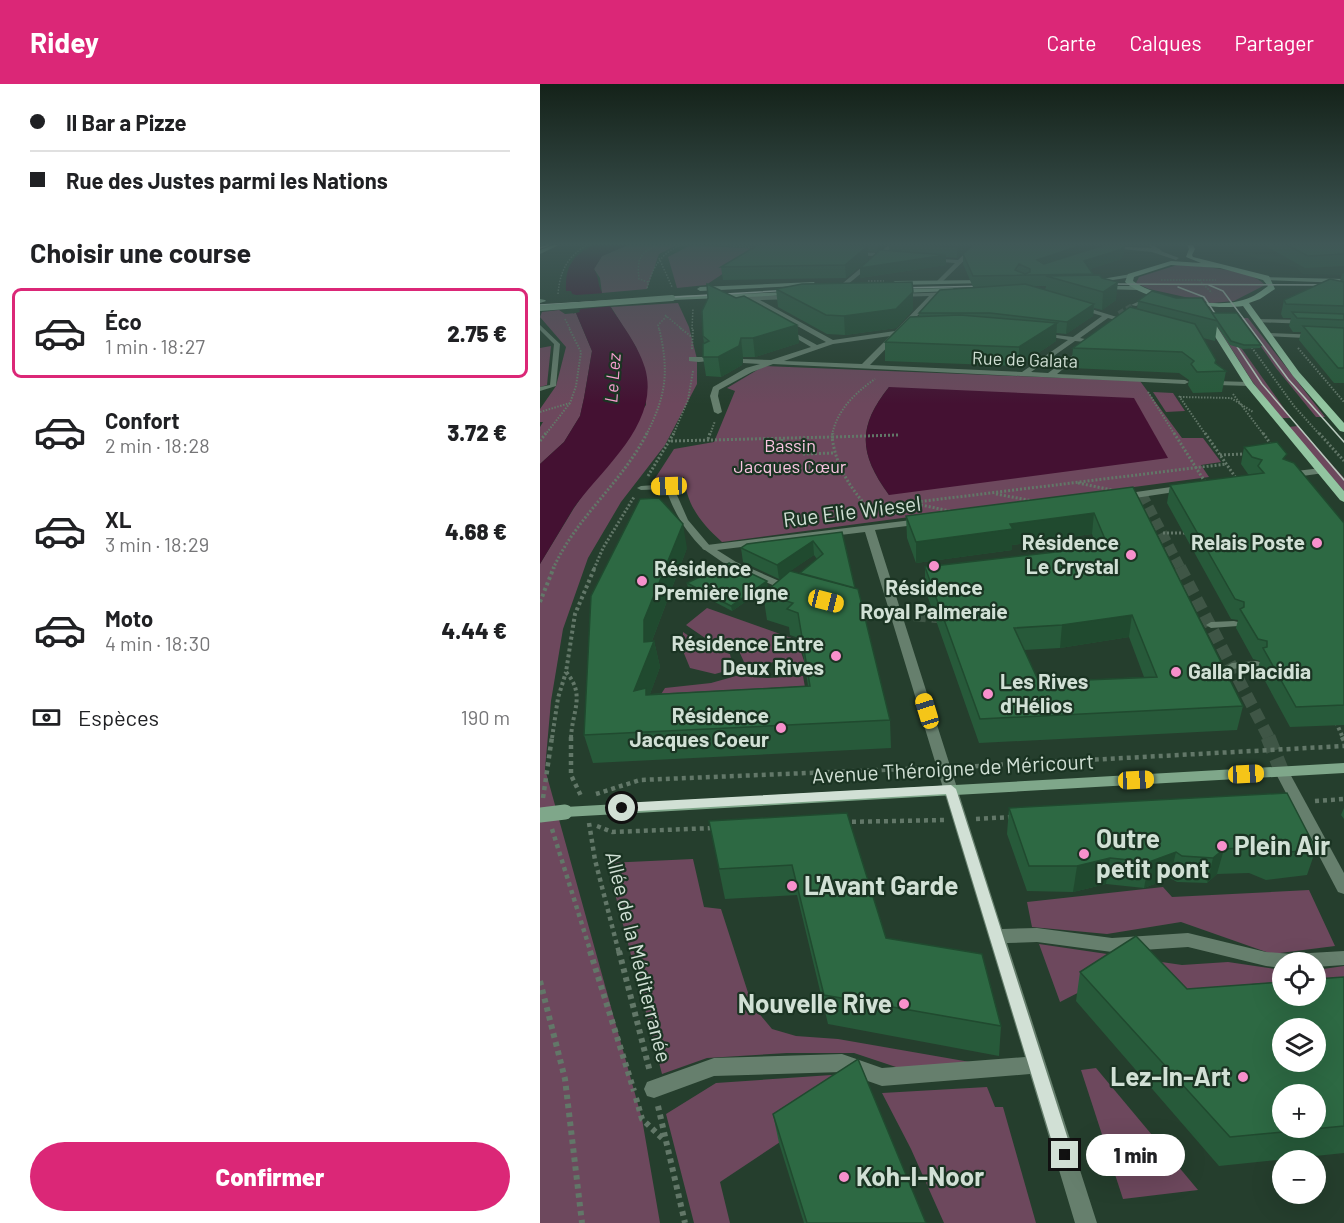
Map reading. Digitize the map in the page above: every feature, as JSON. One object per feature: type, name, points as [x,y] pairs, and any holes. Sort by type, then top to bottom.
[{"type":"main road","points":[[541,304],[611,298]]},
{"type":"main road","points":[[1175,298],[1210,305],[1244,302],[1252,298]]},
{"type":"main road","points":[[1185,301],[1202,310],[1249,384],[1344,498]]},
{"type":"main road","points":[[1244,302],[1267,335],[1344,429]]},
{"type":"main road","name":"Avenue Théroigne de Méricourt","points":[[545,814],[1344,768]]},
{"type":"street","points":[[753,298],[832,342]]},
{"type":"street","points":[[864,367],[930,298]]},
{"type":"street","points":[[1134,305],[1150,298]]},
{"type":"street","points":[[1070,304],[1143,326]]},
{"type":"street","points":[[1023,375],[1072,338],[1116,318]]},
{"type":"street","points":[[1256,321],[1313,323]]},
{"type":"street","points":[[776,325],[815,346]]},
{"type":"street","points":[[718,412],[714,403],[716,389],[747,371],[815,346],[921,330]]},
{"type":"street","points":[[1031,333],[1092,342]]},
{"type":"street","points":[[1267,335],[1344,338]]},
{"type":"street","points":[[1050,376],[1100,336]]},
{"type":"street","points":[[692,359],[706,359]]},
{"type":"street","name":"Rue de Galata","points":[[746,361],[1185,382]]},
{"type":"street","points":[[1222,383],[1249,384]]},
{"type":"street","points":[[1290,475],[1321,471]]},
{"type":"street","points":[[1113,498],[1208,485]]},
{"type":"street","name":"Rue Elie Wiesel","points":[[707,548],[927,521]]},
{"type":"street","points":[[869,528],[1086,1223]]},
{"type":"street","points":[[707,548],[732,564],[796,592]]},
{"type":"street","points":[[836,603],[875,612],[896,614]]},
{"type":"street","points":[[1282,772],[1344,888]]},
{"type":"street","points":[[996,936],[1037,935],[1112,945],[1188,940],[1266,959],[1293,962],[1344,958]]},
{"type":"street","points":[[654,1089],[714,1067],[842,1063],[882,1077],[1036,1065]]},
{"type":"lane","points":[[540,327],[557,344],[553,386],[540,389]]},
{"type":"lane","points":[[641,488],[669,486],[678,512],[691,533],[707,548]]},
{"type":"lane","points":[[1211,625],[1234,624]]},
{"type":"lane","points":[[1232,666],[1256,664]]},
{"type":"path","name":"Allée de la Méditerranée","points":[[685,1223],[654,1089],[595,860],[585,811],[571,775],[571,734],[577,693],[576,684],[567,672],[575,614],[585,589],[603,548],[671,441],[692,387],[693,302]]},
{"type":"path","points":[[661,310],[692,338]]},
{"type":"path","points":[[540,441],[570,403],[576,386],[581,352],[563,311]]},
{"type":"path","points":[[540,602],[570,536],[632,457],[657,417],[668,373],[658,325],[666,316]]},
{"type":"path","points":[[1287,336],[1344,402]]},
{"type":"path","points":[[1249,343],[1294,406],[1344,461]]},
{"type":"path","points":[[1306,359],[1316,359]]},
{"type":"path","points":[[885,379],[874,379],[851,399],[836,421],[832,437],[834,453],[841,474],[868,508],[1227,464]]},
{"type":"path","points":[[1141,380],[1208,485]]},
{"type":"path","points":[[1168,381],[1239,481]]},
{"type":"path","points":[[1222,383],[1273,447],[1290,475]]},
{"type":"path","points":[[1335,393],[1344,393]]},
{"type":"path","points":[[1180,397],[1236,400],[1260,417]]},
{"type":"path","points":[[540,412],[570,403]]},
{"type":"path","points":[[708,440],[718,412]]},
{"type":"path","points":[[1270,431],[1272,453]]},
{"type":"path","points":[[671,441],[898,435]]},
{"type":"path","points":[[781,448],[782,438]]},
{"type":"path","points":[[803,454],[834,453]]},
{"type":"path","points":[[1220,455],[1249,454]]},
{"type":"path","points":[[1075,483],[1139,495]]},
{"type":"path","points":[[993,493],[1034,501]]},
{"type":"path","points":[[914,503],[958,513]]},
{"type":"path","points":[[1163,533],[1197,533]]},
{"type":"path","points":[[567,672],[558,698],[544,790],[545,814],[642,1119],[665,1140]]},
{"type":"path","points":[[1334,716],[1344,741]]},
{"type":"path","points":[[540,981],[565,1079],[582,1223]]},
{"type":"green space","points":[[1190,298],[1240,298],[1234,301],[1212,303]]},
{"type":"green space","points":[[678,303],[689,327],[697,359],[697,384],[665,445],[621,502],[588,558],[563,629],[551,701],[545,769],[642,1119],[660,1223],[540,1223],[540,564],[574,508],[646,405],[645,370],[636,347],[611,307]]},
{"type":"green space","points":[[559,310],[565,314],[576,313],[592,351],[580,416],[564,442],[540,464],[540,427],[543,422],[540,422],[540,409],[556,386],[566,347],[540,317],[542,312]]},
{"type":"green space","points":[[1212,318],[1220,318],[1291,418],[1280,418],[1252,381]]},
{"type":"green space","points":[[1241,318],[1248,318],[1325,417],[1316,417],[1276,368]]},
{"type":"green space","points":[[551,346],[547,385],[540,387],[540,348]]},
{"type":"green space","name":"Bassin Jacques Cœur","points":[[764,366],[1140,381],[1182,438],[1203,438],[1221,462],[1201,465],[1209,477],[722,542],[696,513],[688,497],[684,477],[654,480],[674,449],[714,442],[735,391],[727,388]],"holes":[[[889,387],[889,495],[872,466],[867,453],[866,441],[871,415]]]},
{"type":"green space","points":[[1153,392],[1173,393],[1185,411],[1166,412]]},
{"type":"green space","points":[[1298,426],[1344,478],[1344,491],[1288,427]]},
{"type":"green space","points":[[707,608],[797,640],[805,664],[788,667],[778,661],[765,664],[744,662],[739,651],[708,640],[686,625]]},
{"type":"green space","points":[[683,632],[705,647],[730,654],[733,669],[715,674],[690,668],[683,651]]},
{"type":"green space","points":[[736,676],[768,678],[803,676],[808,704],[651,710],[665,688],[711,683]]},
{"type":"green space","points":[[693,859],[704,907],[721,909],[752,1005],[772,1029],[796,1036],[838,1039],[970,1062],[905,1070],[854,1053],[787,1053],[707,1058],[662,1074],[607,863]]},
{"type":"green space","points":[[1163,887],[1172,897],[1309,890],[1335,946],[1272,952],[1272,954],[1181,922],[1107,934],[1032,927],[1027,902]]},
{"type":"green space","points":[[1039,944],[1182,965],[1228,962],[1272,969],[1272,1006],[1306,1006],[1180,1016],[1130,966],[1060,1002]]},
{"type":"green space","points":[[1344,966],[1344,1003],[1326,1004],[1326,969]]},
{"type":"green space","points":[[1096,1068],[1198,1190],[1123,1199],[1081,1070]]},
{"type":"green space","points":[[846,1074],[857,1091],[720,1182],[730,1223],[694,1223],[666,1114],[716,1083]]},
{"type":"green space","points":[[987,1087],[995,1107],[1003,1107],[1036,1223],[944,1223],[911,1149],[882,1093]]},
{"type":"water","name":"Le Lez","points":[[574,298],[605,298],[632,339],[645,368],[648,388],[637,427],[612,462],[573,509],[540,564],[540,464],[564,442],[580,416],[592,351],[576,313],[580,312]]},
{"type":"water","name":"Bassin Jacques Cœur","points":[[889,387],[1134,398],[1168,458],[889,495],[872,466],[867,453],[866,441],[871,415]]},
{"type":"pier","points":[[569,298],[609,298],[614,306],[581,309],[573,314],[576,310],[572,308]]},
{"type":"building","points":[[708,298],[748,298],[797,325],[753,338],[741,338],[739,346],[718,357],[703,357],[703,344],[709,341],[703,336],[702,311]]},
{"type":"building","points":[[794,298],[907,298],[896,309],[844,316],[826,315]]},
{"type":"building","points":[[933,298],[1074,298],[1094,304],[1067,322],[990,313],[919,313]]},
{"type":"building","points":[[1142,298],[1202,298],[1218,321],[1138,301]]},
{"type":"building","points":[[1344,298],[1344,306],[1286,304],[1284,300]]},
{"type":"building","points":[[1130,307],[1195,324],[1216,360],[1215,363],[1226,371],[1197,372],[1191,364],[1194,361],[1182,352],[1073,348]]},
{"type":"building","points":[[1292,312],[1344,314],[1344,320],[1297,318]]},
{"type":"building","points":[[1212,313],[1237,313],[1261,345],[1244,345],[1231,341]]},
{"type":"building","points":[[960,315],[1057,323],[1019,347],[885,342],[910,317]]},
{"type":"building","points":[[1303,326],[1344,328],[1344,368],[1338,368]]},
{"type":"building","points":[[1277,442],[1287,454],[1283,459],[1294,463],[1344,523],[1344,705],[1296,707],[1263,648],[1267,647],[1267,641],[1258,639],[1240,609],[1244,607],[1244,602],[1235,599],[1170,485],[1264,473],[1258,466],[1262,460],[1252,457],[1244,447]]},
{"type":"building","points":[[1133,487],[1243,706],[980,719],[925,567],[1108,546],[1094,513],[1010,524],[1013,529],[916,542],[906,516]],"holes":[[[1132,615],[1157,677],[1039,682],[1014,628],[1062,625]]]},
{"type":"building","points":[[659,498],[683,524],[644,620],[644,642],[654,641],[634,691],[646,688],[646,695],[810,686],[798,613],[787,609],[793,603],[763,594],[790,571],[858,589],[890,720],[584,735],[591,596],[640,499]]},
{"type":"building","points":[[842,532],[855,588],[800,573],[823,554],[813,541],[777,565],[741,548],[747,544]]},
{"type":"building","points":[[729,563],[767,581],[731,606],[687,583]]},
{"type":"building","points":[[1287,793],[1316,849],[1274,854],[1256,847],[1224,849],[1213,858],[1182,856],[1176,852],[1149,862],[1110,858],[1077,866],[1029,866],[1009,808]]},
{"type":"building","points":[[847,813],[886,938],[982,954],[1001,1026],[824,995],[792,865],[719,869],[709,821]]},
{"type":"building","points":[[1136,936],[1187,989],[1272,983],[1272,1006],[1326,1006],[1326,978],[1344,977],[1344,1126],[1326,1128],[1326,1084],[1272,1084],[1272,1133],[1230,1137],[1080,972]]},
{"type":"building","name":"Koh-I-Noor","points":[[858,1059],[926,1223],[807,1223],[773,1114]]},
{"type":"tunnel","points":[[1119,314],[1134,305]]},
{"type":"tunnel","points":[[1142,494],[1181,569]]},
{"type":"tunnel","points":[[1180,567],[1269,738]]},
{"type":"tunnel","points":[[896,614],[949,618]]},
{"type":"tunnel","points":[[1268,737],[1282,772]]},
{"type":"tram line","points":[[540,305],[655,298]]},
{"type":"tram line","points":[[1205,298],[1262,384],[1344,480]]},
{"type":"tram line","points":[[1228,298],[1288,379],[1344,442]]},
{"type":"place","name":"Relais Poste","points":[[1317,543]]},
{"type":"place","name":"Résidence Le Crystal","points":[[1131,555]]},
{"type":"place","name":"Résidence Royal Palmeraie","points":[[934,566]]},
{"type":"place","name":"Résidence Première ligne","points":[[642,581]]},
{"type":"place","name":"Résidence Entre Deux Rives","points":[[836,656]]},
{"type":"place","name":"Galla Placidia","points":[[1176,672]]},
{"type":"place","name":"Les Rives d'Hélios","points":[[988,694]]},
{"type":"place","name":"Résidence Jacques Coeur","points":[[781,728]]},
{"type":"place","name":"Plein Air","points":[[1222,846]]},
{"type":"place","name":"Outre petit pont","points":[[1084,854]]},
{"type":"place","name":"L'Avant Garde","points":[[792,886]]},
{"type":"place","name":"Nouvelle Rive","points":[[904,1004]]},
{"type":"place","name":"Lez-In-Art","points":[[1243,1077]]},
{"type":"place","name":"Koh-I-Noor","points":[[844,1177]]},
{"type":"route","points":[[622,808],[951,789],[1065,1155]]}]
